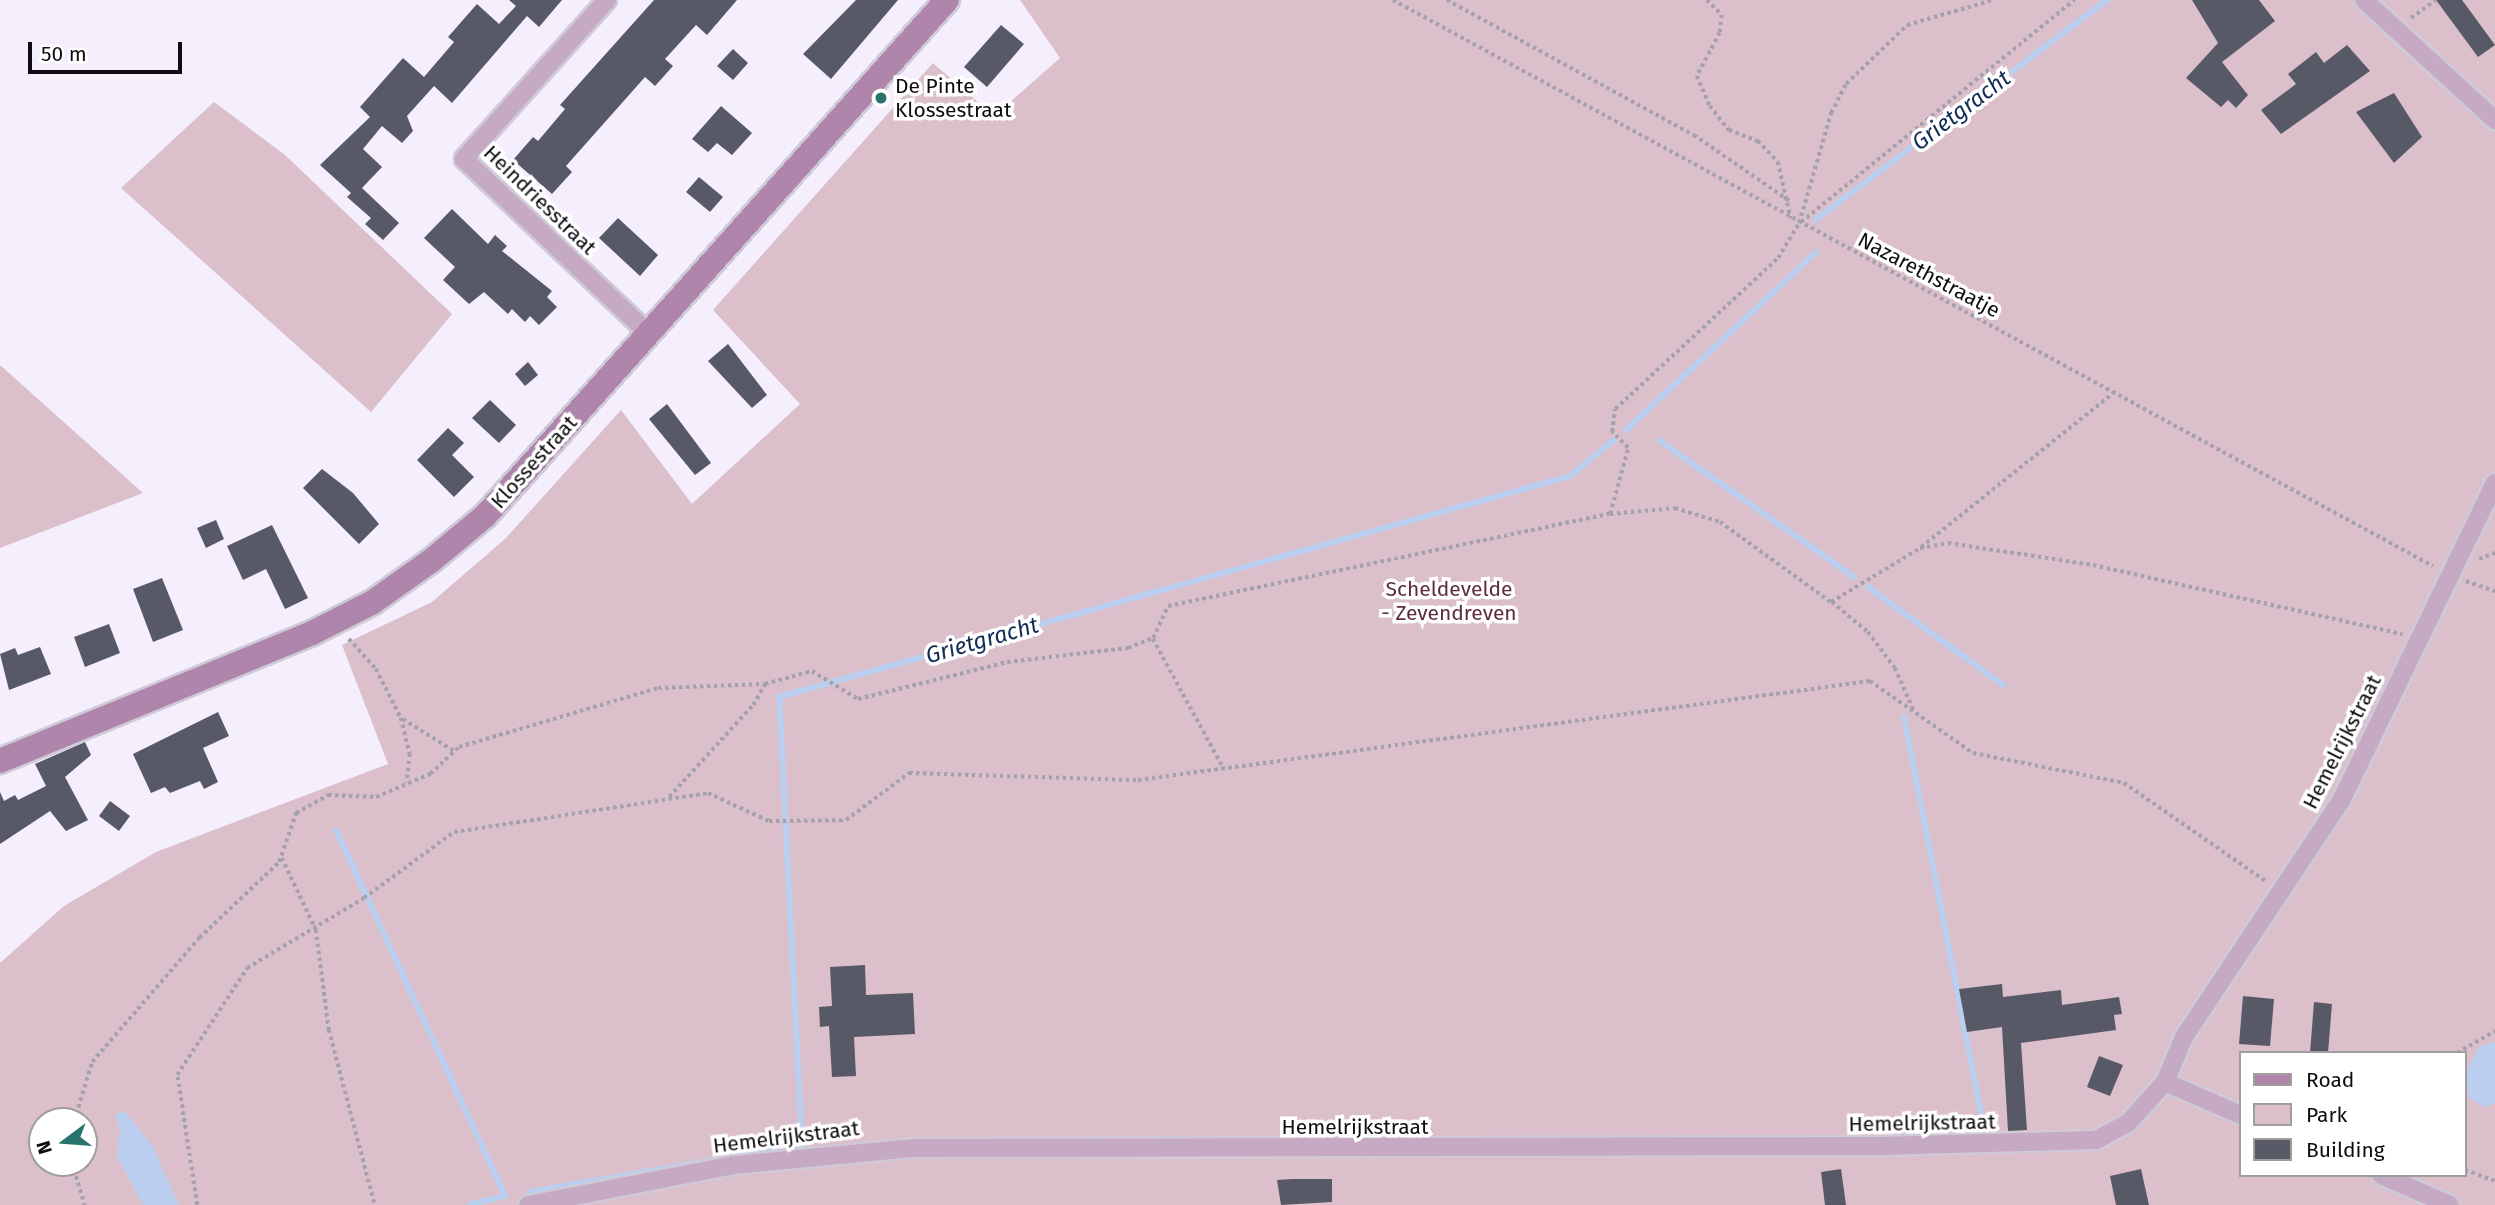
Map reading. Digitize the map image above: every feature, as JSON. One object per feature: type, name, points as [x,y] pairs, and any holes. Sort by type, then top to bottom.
[{"type":"street","name":"Heindriesstraat","points":[[607,0],[464,159],[648,333]]},
{"type":"street","name":"Klossestraat","points":[[0,761],[340,619],[432,560],[486,515],[947,0]]},
{"type":"street","points":[[2364,0],[2495,120]]},
{"type":"street","name":"Hemelrijkstraat","points":[[528,1205],[734,1165],[914,1148],[2061,1143],[2096,1140],[2128,1123],[2165,1082],[2184,1037],[2342,799],[2495,483]]},
{"type":"street","points":[[2165,1082],[2240,1115]]},
{"type":"street","points":[[2386,1177],[2450,1205]]},
{"type":"path","name":"Nazarethstraatje","points":[[1393,0],[2451,576],[2495,591]]},
{"type":"path","points":[[1447,0],[1695,135],[1791,202]]},
{"type":"path","points":[[1707,0],[1722,15],[1720,33],[1697,76],[1710,106],[1729,130],[1758,141],[1778,162],[1791,202],[1791,219]]},
{"type":"path","points":[[1610,514],[1628,448],[1612,432],[1617,406],[1746,293],[1778,258],[1799,223],[1831,113],[1846,84],[1907,25],[1993,0]]},
{"type":"path","points":[[1799,223],[2074,0]]},
{"type":"path","points":[[2395,30],[2436,0]]},
{"type":"path","points":[[1831,602],[1920,548],[2113,393]]},
{"type":"path","points":[[78,1107],[92,1062],[199,938],[281,857],[296,813],[328,795],[376,797],[430,774],[454,751],[561,714],[658,688],[765,684],[812,671],[831,678],[834,689],[858,699],[1007,662],[1128,649],[1153,638],[1168,606],[1610,514],[1675,508],[1720,523],[1831,602],[1868,632],[1895,668],[1915,713]]},
{"type":"path","points":[[1920,548],[1948,543],[2093,565],[2420,638]]},
{"type":"path","points":[[340,619],[401,718],[410,754],[407,783]]},
{"type":"path","points":[[1153,638],[1224,769]]},
{"type":"path","points":[[197,1205],[177,1075],[247,968],[316,930],[371,894],[454,831],[708,793],[776,821],[846,820],[909,773],[1138,780],[1870,681],[1973,753],[2124,783],[2281,891]]},
{"type":"path","points":[[668,799],[753,705],[765,684]]},
{"type":"path","points":[[401,718],[454,751]]},
{"type":"path","points":[[281,857],[316,930],[329,1030],[375,1205]]},
{"type":"path","points":[[2460,1051],[2495,1031]]},
{"type":"path","points":[[2467,1171],[2495,1181]]},
{"type":"path","points":[[76,1177],[85,1205]]},
{"type":"green space","name":"Scheldevelde - Zevendreven","points":[[1020,0],[2495,0],[2495,1205],[0,1205],[0,963],[64,906],[156,852],[388,764],[342,645],[432,602],[506,538],[621,410],[692,504],[800,404],[713,310],[933,63],[994,116],[1060,58]]},
{"type":"green space","points":[[214,102],[285,155],[452,314],[371,412],[121,188]]},
{"type":"green space","points":[[0,365],[143,493],[0,548]]},
{"type":"water","points":[[2495,1042],[2495,1103],[2485,1107],[2469,1098],[2467,1081],[2467,1071],[2478,1047]]},
{"type":"water","points":[[124,1111],[152,1145],[179,1205],[143,1205],[117,1156],[120,1130],[115,1115]]},
{"type":"building","points":[[509,0],[562,0],[539,27],[527,16],[452,103],[434,86],[407,116],[413,131],[402,143],[382,126],[363,149],[382,167],[362,188],[399,223],[383,240],[365,224],[371,218],[347,197],[351,193],[320,165],[370,117],[360,107],[403,58],[424,77],[454,42],[448,37],[477,4],[499,24],[516,6]]},
{"type":"building","points":[[654,0],[737,0],[707,35],[696,25],[665,59],[673,66],[655,86],[645,77],[566,166],[572,172],[552,194],[513,160],[533,137],[538,141],[565,109],[560,105]]},
{"type":"building","points":[[856,0],[898,0],[831,79],[803,54]]},
{"type":"building","points":[[2192,0],[2259,0],[2275,21],[2222,62],[2248,95],[2236,108],[2228,100],[2221,107],[2186,78],[2218,43]]},
{"type":"building","points":[[2436,0],[2462,0],[2495,45],[2478,57]]},
{"type":"building","points":[[1001,25],[1024,44],[987,87],[964,67]]},
{"type":"building","points":[[2347,45],[2370,71],[2281,134],[2261,110],[2296,84],[2288,74],[2316,52],[2324,63]]},
{"type":"building","points":[[733,49],[748,63],[733,80],[717,66]]},
{"type":"building","points":[[2394,93],[2422,137],[2394,163],[2356,112]]},
{"type":"building","points":[[721,106],[752,133],[732,155],[717,143],[708,152],[692,139]]},
{"type":"building","points":[[699,177],[723,197],[710,212],[686,192]]},
{"type":"building","points":[[452,209],[488,244],[495,235],[507,246],[502,251],[552,291],[547,297],[557,307],[539,325],[530,316],[525,322],[512,309],[508,314],[484,292],[469,304],[443,280],[455,267],[424,238]]},
{"type":"building","points":[[618,218],[658,255],[640,276],[599,238]]},
{"type":"building","points":[[728,344],[767,395],[752,408],[708,361]]},
{"type":"building","points":[[528,362],[538,375],[525,386],[515,374]]},
{"type":"building","points":[[490,400],[516,425],[499,443],[472,418]]},
{"type":"building","points":[[667,404],[711,463],[695,475],[649,419]]},
{"type":"building","points":[[448,428],[464,443],[452,455],[474,477],[454,497],[417,460]]},
{"type":"building","points":[[322,469],[353,493],[379,524],[359,544],[303,488]]},
{"type":"building","points":[[216,520],[224,539],[206,548],[197,528]]},
{"type":"building","points":[[272,525],[308,598],[285,609],[266,569],[243,580],[227,546]]},
{"type":"building","points":[[162,578],[183,630],[153,642],[133,589]]},
{"type":"building","points":[[109,624],[120,653],[85,667],[74,637]]},
{"type":"building","points":[[40,647],[51,674],[9,690],[0,654],[15,648],[18,655]]},
{"type":"building","points":[[218,712],[229,736],[203,748],[218,782],[204,789],[200,781],[170,793],[165,787],[151,793],[133,754]]},
{"type":"building","points":[[85,742],[91,755],[65,777],[88,820],[66,831],[50,811],[0,844],[0,792],[4,801],[15,795],[18,800],[46,786],[35,764]]},
{"type":"building","points":[[110,801],[130,816],[119,831],[99,816]]},
{"type":"building","points":[[865,965],[866,995],[913,993],[915,1034],[854,1037],[856,1076],[832,1077],[829,1026],[820,1027],[819,1007],[832,1006],[830,967]]},
{"type":"building","points":[[2002,984],[2003,997],[2061,990],[2062,1005],[2119,997],[2122,1014],[2114,1015],[2116,1030],[2021,1043],[2027,1130],[2008,1131],[2002,1027],[1967,1032],[1959,989]]},
{"type":"building","points":[[2243,996],[2274,999],[2270,1046],[2239,1044]]},
{"type":"building","points":[[2314,1002],[2332,1004],[2328,1051],[2310,1051]]},
{"type":"building","points":[[2099,1056],[2123,1065],[2110,1096],[2087,1087]]},
{"type":"building","points":[[1841,1169],[1846,1205],[1825,1205],[1821,1172]]},
{"type":"building","points":[[2141,1169],[2149,1205],[2116,1205],[2110,1176]]},
{"type":"building","points":[[1332,1179],[1332,1202],[1281,1205],[1277,1180]]},
{"type":"waterway","name":"Grietgracht","points":[[1815,220],[2107,0]]},
{"type":"waterway","name":"Grietgracht","points":[[1626,430],[1816,252]]},
{"type":"waterway","name":"Grietgracht","points":[[794,1146],[802,1145],[779,697],[1570,476],[1614,440]]},
{"type":"waterway","points":[[1660,441],[1854,577]]},
{"type":"waterway","points":[[1868,587],[2003,685]]},
{"type":"waterway","points":[[1904,717],[1983,1122]]},
{"type":"waterway","points":[[336,830],[505,1196],[469,1205]]},
{"type":"waterway","points":[[529,1192],[777,1149]]},
{"type":"place","name":"De Pinte Klossestraat","points":[[881,98]]}]
